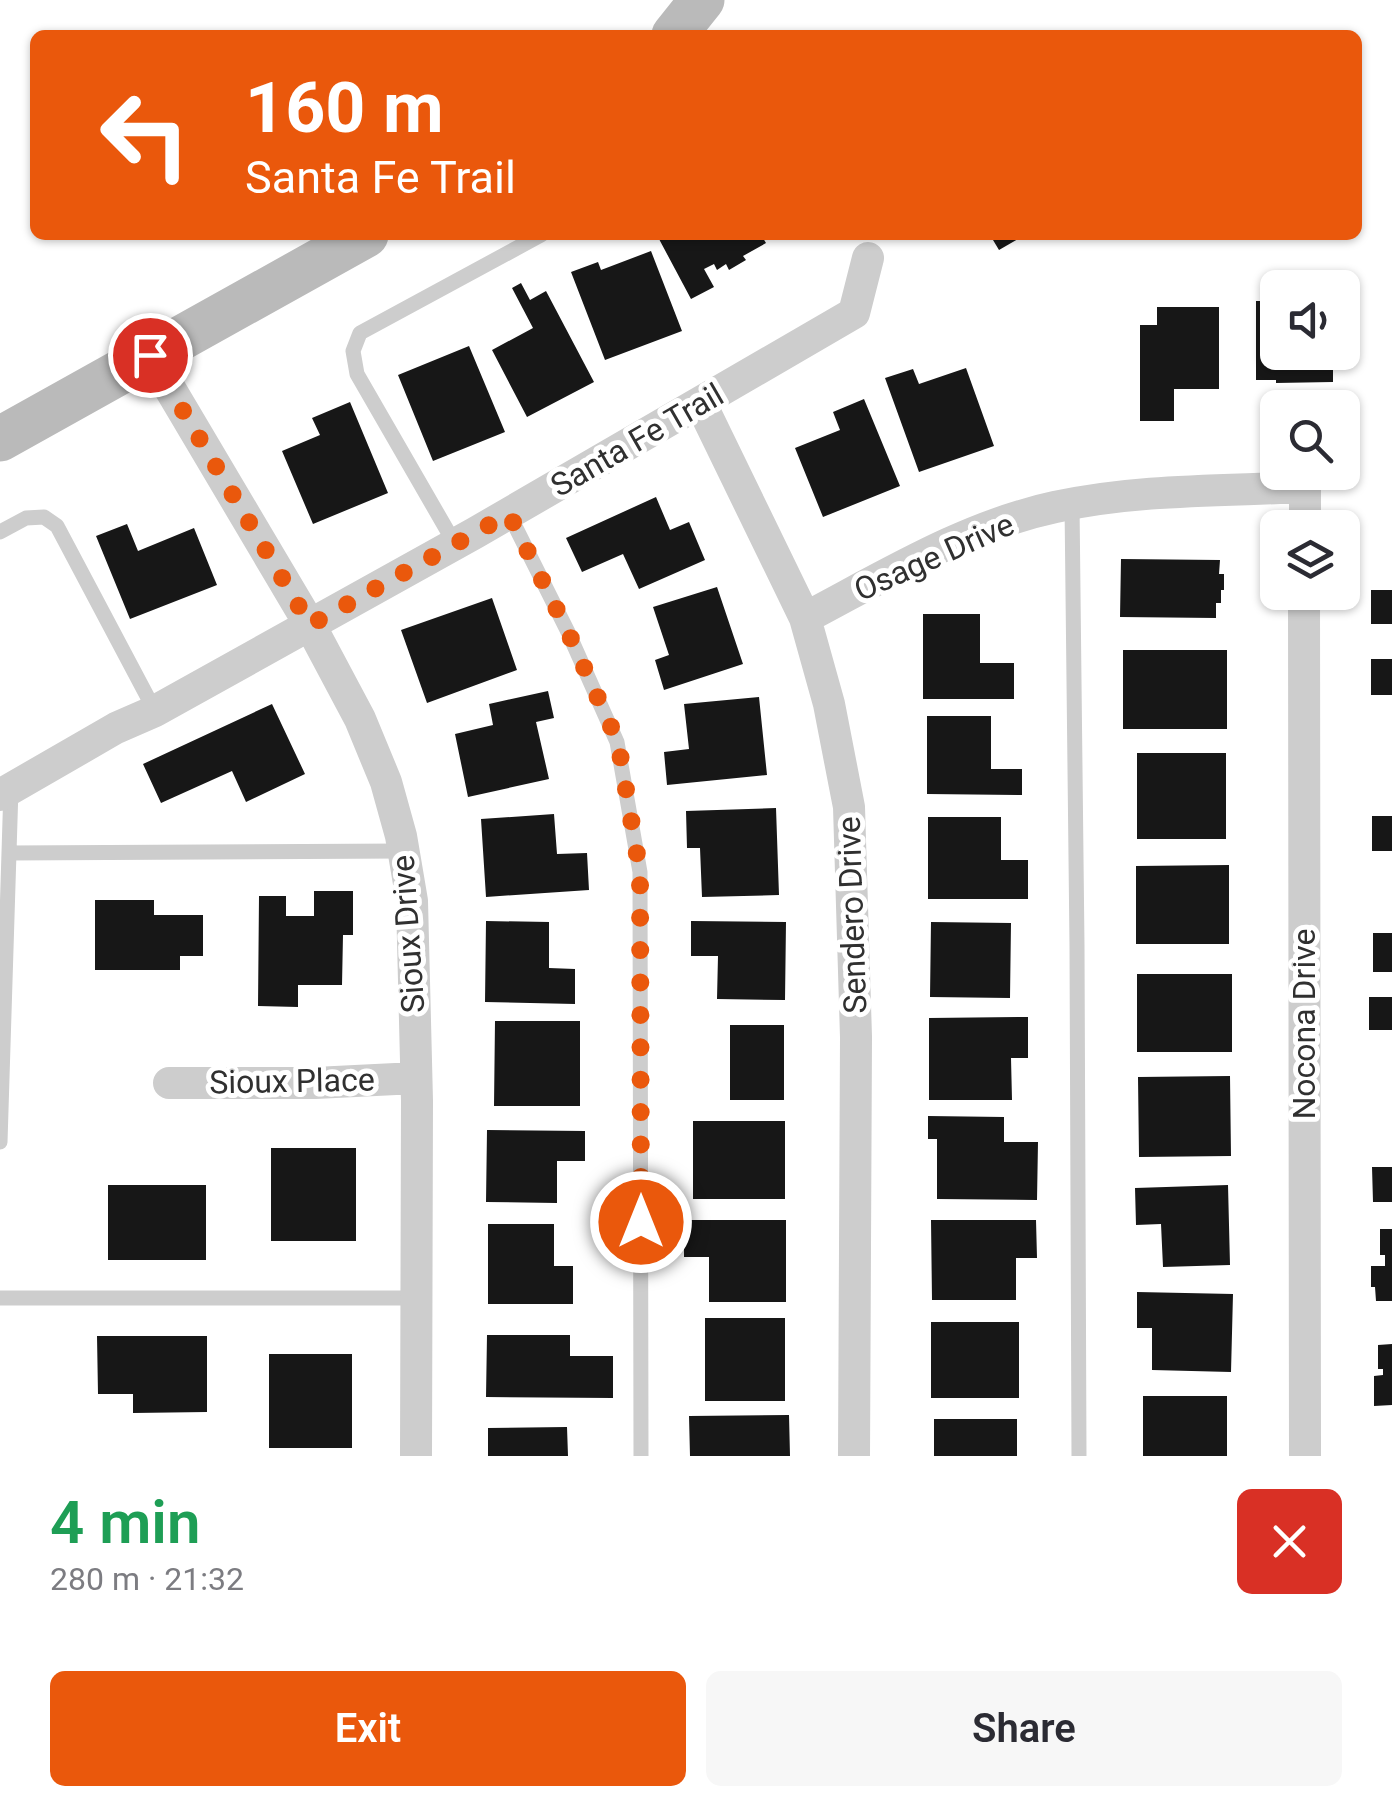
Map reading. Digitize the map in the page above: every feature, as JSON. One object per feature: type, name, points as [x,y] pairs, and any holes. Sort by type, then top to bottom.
[{"type":"main road","points":[[678,30],[702,0]]},
{"type":"main road","points":[[0,438],[357,240]]},
{"type":"street","name":"Santa Fe Trail","points":[[6,792],[509,514],[854,313],[868,258]]},
{"type":"street","name":"Sioux Drive","points":[[150,355],[310,625],[360,719],[386,782],[404,851],[412,901],[416,1078],[416,1456]]},
{"type":"street","name":"Sendero Drive","points":[[700,404],[805,618],[829,704],[849,806],[856,1038],[854,1456]]},
{"type":"street","name":"Osage Drive","points":[[805,618],[991,526],[1072,504],[1122,495],[1305,488],[1304,510]]},
{"type":"street","name":"Nocona Drive","points":[[1304,610],[1305,1456]]},
{"type":"street","name":"Sioux Place","points":[[168,1083],[416,1078]]},
{"type":"lane","points":[[455,544],[357,374],[352,352],[360,333],[532,240]]},
{"type":"lane","points":[[1072,504],[1079,1456]]},
{"type":"lane","points":[[509,514],[618,742],[640,872],[641,1456]]},
{"type":"lane","points":[[0,532],[26,518],[44,517],[57,526],[155,711]]},
{"type":"lane","points":[[0,1142],[9,853],[6,792]]},
{"type":"lane","points":[[9,853],[404,851]]},
{"type":"lane","points":[[0,1298],[416,1298]]},
{"type":"building","points":[[660,240],[764,240],[766,243],[743,256],[746,260],[729,270],[726,264],[717,270],[714,264],[704,269],[714,287],[691,299]]},
{"type":"building","points":[[993,240],[1016,240],[999,250]]},
{"type":"building","points":[[651,251],[682,331],[605,360],[571,272],[598,262],[601,270]]},
{"type":"building","points":[[521,283],[530,300],[546,291],[594,382],[527,417],[492,350],[533,328],[512,288]]},
{"type":"building","points":[[1256,301],[1260,301],[1260,370],[1333,370],[1333,382],[1256,380]]},
{"type":"building","points":[[1157,307],[1219,307],[1219,389],[1174,389],[1174,421],[1140,421],[1140,325],[1157,325]]},
{"type":"building","points":[[469,346],[505,432],[433,461],[398,375]]},
{"type":"building","points":[[966,368],[994,446],[919,472],[885,378],[913,369],[919,384]]},
{"type":"building","points":[[864,399],[900,486],[823,517],[795,448],[840,430],[833,412]]},
{"type":"building","points":[[350,402],[388,493],[313,524],[282,451],[320,435],[312,418]]},
{"type":"building","points":[[656,497],[670,530],[689,522],[705,560],[639,589],[623,554],[582,572],[566,538]]},
{"type":"building","points":[[127,524],[138,551],[194,528],[217,585],[130,619],[96,536]]},
{"type":"building","points":[[1121,559],[1220,560],[1224,590],[1221,603],[1216,603],[1216,618],[1120,617]]},
{"type":"building","points":[[717,587],[743,664],[664,690],[655,660],[669,655],[653,607]]},
{"type":"building","points":[[1371,590],[1392,590],[1392,624],[1371,624]]},
{"type":"building","points":[[492,598],[517,670],[427,703],[401,630]]},
{"type":"building","points":[[923,614],[980,614],[980,663],[1014,663],[1014,699],[923,699]]},
{"type":"building","points":[[1123,650],[1227,650],[1227,729],[1123,729]]},
{"type":"building","points":[[1371,659],[1392,659],[1392,695],[1371,695]]},
{"type":"building","points":[[548,691],[554,718],[536,722],[549,779],[468,797],[455,734],[493,725],[489,704]]},
{"type":"building","points":[[759,697],[767,775],[667,785],[664,752],[689,749],[684,704]]},
{"type":"building","points":[[272,704],[305,774],[246,802],[232,771],[161,803],[143,764]]},
{"type":"building","points":[[927,716],[991,716],[991,769],[1022,769],[1022,795],[927,794]]},
{"type":"building","points":[[1137,753],[1226,753],[1226,839],[1137,839]]},
{"type":"building","points":[[776,808],[779,895],[702,897],[700,848],[687,848],[686,811]]},
{"type":"building","points":[[554,814],[557,854],[587,853],[589,890],[486,897],[481,819]]},
{"type":"building","points":[[1372,816],[1392,816],[1392,851],[1372,851]]},
{"type":"building","points":[[928,817],[1001,817],[1001,860],[1028,860],[1028,899],[928,899]]},
{"type":"building","points":[[1229,865],[1229,944],[1136,944],[1136,866]]},
{"type":"building","points":[[314,891],[353,891],[353,935],[343,935],[342,985],[298,985],[298,1007],[258,1006],[259,896],[286,896],[286,916],[314,916]]},
{"type":"building","points":[[95,900],[154,900],[154,915],[203,915],[203,956],[180,956],[180,970],[95,970]]},
{"type":"building","points":[[486,921],[549,922],[549,968],[575,969],[575,1004],[485,1002]]},
{"type":"building","points":[[691,921],[786,922],[785,1000],[717,999],[718,956],[691,956]]},
{"type":"building","points":[[931,922],[1011,923],[1010,998],[930,997]]},
{"type":"building","points":[[1373,933],[1392,933],[1392,972],[1373,972]]},
{"type":"building","points":[[1137,974],[1232,974],[1232,1052],[1137,1052]]},
{"type":"building","points":[[1369,997],[1392,997],[1392,1030],[1369,1030]]},
{"type":"building","points":[[1028,1017],[1028,1058],[1011,1058],[1012,1100],[929,1100],[929,1018]]},
{"type":"building","points":[[495,1021],[580,1021],[580,1106],[494,1106]]},
{"type":"building","points":[[730,1025],[784,1025],[784,1100],[730,1100]]},
{"type":"building","points":[[1230,1076],[1231,1156],[1139,1157],[1138,1077]]},
{"type":"building","points":[[928,1116],[1004,1117],[1004,1142],[1038,1142],[1037,1200],[937,1199],[937,1139],[928,1139]]},
{"type":"building","points":[[693,1121],[785,1121],[785,1199],[693,1199]]},
{"type":"building","points":[[487,1130],[585,1131],[585,1161],[557,1161],[557,1203],[486,1202]]},
{"type":"building","points":[[271,1148],[356,1148],[356,1241],[271,1241]]},
{"type":"building","points":[[1372,1167],[1392,1167],[1392,1202],[1373,1202]]},
{"type":"building","points":[[108,1185],[206,1185],[206,1260],[108,1260]]},
{"type":"building","points":[[1228,1185],[1230,1265],[1163,1267],[1161,1224],[1136,1225],[1135,1188]]},
{"type":"building","points":[[684,1220],[786,1220],[786,1302],[709,1302],[709,1257],[684,1257]]},
{"type":"building","points":[[931,1220],[1036,1220],[1037,1258],[1016,1258],[1016,1300],[932,1300]]},
{"type":"building","points":[[488,1224],[554,1224],[554,1266],[573,1266],[573,1304],[488,1304]]},
{"type":"building","points":[[1380,1229],[1392,1229],[1392,1301],[1376,1301],[1375,1287],[1371,1287],[1371,1266],[1385,1266],[1385,1255],[1380,1255]]},
{"type":"building","points":[[1137,1292],[1233,1294],[1231,1372],[1152,1370],[1152,1328],[1137,1328]]},
{"type":"building","points":[[705,1318],[785,1318],[785,1401],[705,1401]]},
{"type":"building","points":[[931,1322],[1019,1322],[1019,1398],[931,1398]]},
{"type":"building","points":[[487,1335],[570,1335],[570,1356],[613,1356],[613,1398],[486,1397]]},
{"type":"building","points":[[97,1336],[207,1336],[207,1412],[133,1413],[133,1394],[98,1394]]},
{"type":"building","points":[[1392,1344],[1392,1405],[1374,1406],[1374,1376],[1383,1375],[1383,1369],[1378,1369],[1378,1345]]},
{"type":"building","points":[[269,1354],[352,1354],[352,1448],[269,1448]]},
{"type":"building","points":[[1143,1396],[1227,1396],[1227,1456],[1143,1456]]},
{"type":"building","points":[[789,1415],[790,1456],[690,1456],[689,1416]]},
{"type":"building","points":[[934,1419],[1017,1419],[1017,1456],[934,1456]]},
{"type":"building","points":[[567,1427],[568,1456],[488,1456],[488,1428]]},
{"type":"route","points":[[150,355],[310,625],[509,514],[618,742],[640,872],[641,1222]]}]
